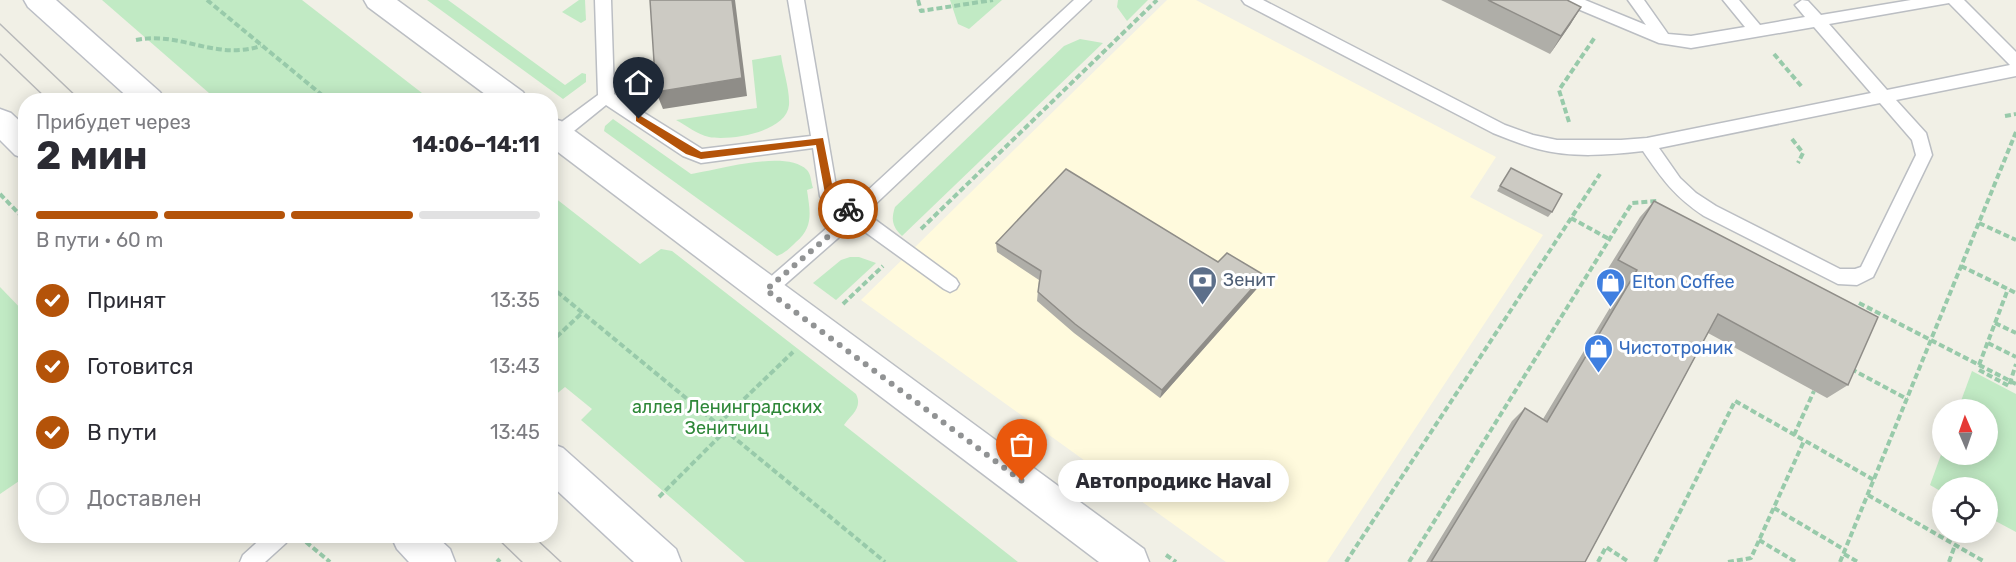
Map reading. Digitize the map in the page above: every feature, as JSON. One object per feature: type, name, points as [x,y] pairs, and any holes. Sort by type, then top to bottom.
[{"type":"street","points":[[38,0],[142,93]]},
{"type":"street","points":[[378,0],[504,93]]},
{"type":"street","points":[[0,121],[18,139]]},
{"type":"street","points":[[558,134],[1130,562]]},
{"type":"street","points":[[558,467],[662,562]]},
{"type":"street","points":[[417,543],[436,562]]},
{"type":"lane","points":[[603,0],[606,97]]},
{"type":"lane","points":[[796,0],[829,196],[900,250],[950,284]]},
{"type":"lane","points":[[766,290],[854,214],[1083,0]]},
{"type":"lane","points":[[1250,0],[1499,129],[1543,144],[1578,148],[1616,148],[1647,144],[2016,70]]},
{"type":"lane","points":[[1571,0],[1665,39],[1691,42],[1943,0]]},
{"type":"lane","points":[[1636,0],[1665,39]]},
{"type":"lane","points":[[1731,0],[1757,32]]},
{"type":"lane","points":[[1955,0],[2016,62]]},
{"type":"lane","points":[[1647,144],[1674,183],[1710,211],[1838,276],[1857,277],[1867,272],[1924,155],[1920,138],[1803,5]]},
{"type":"lane","points":[[558,128],[606,97]]},
{"type":"lane","points":[[606,97],[689,151],[701,156],[820,141]]},
{"type":"lane","points":[[250,562],[271,543]]},
{"type":"path","points":[[207,0],[319,93]]},
{"type":"path","points":[[918,0],[921,12],[993,0]]},
{"type":"path","points":[[835,311],[1157,0]]},
{"type":"path","points":[[1578,148],[1559,90],[1609,16]]},
{"type":"path","points":[[1757,32],[1820,109]]},
{"type":"path","points":[[136,40],[153,37],[237,53],[261,45]]},
{"type":"path","points":[[2005,116],[2016,114]]},
{"type":"path","points":[[1840,562],[2016,132]]},
{"type":"path","points":[[1788,134],[1803,153],[1798,163]]},
{"type":"path","points":[[1346,562],[1602,170]]},
{"type":"path","points":[[0,194],[18,213]]},
{"type":"path","points":[[1408,562],[1632,203],[1661,200]]},
{"type":"path","points":[[1571,218],[1609,239]]},
{"type":"path","points":[[1979,223],[2016,240]]},
{"type":"path","points":[[1961,266],[2016,293]]},
{"type":"path","points":[[1979,368],[2008,289]]},
{"type":"path","points":[[558,292],[885,562]]},
{"type":"path","points":[[1852,309],[1856,301]]},
{"type":"path","points":[[558,335],[583,312]]},
{"type":"path","points":[[1995,323],[2016,333]]},
{"type":"path","points":[[1931,340],[2008,386],[2016,364]]},
{"type":"path","points":[[1988,343],[2016,357]]},
{"type":"path","points":[[718,424],[800,345]]},
{"type":"path","points":[[1843,364],[1907,399]]},
{"type":"path","points":[[2010,381],[2016,384]]},
{"type":"path","points":[[1794,435],[1814,391]]},
{"type":"path","points":[[1655,562],[1735,401],[1874,480]]},
{"type":"path","points":[[659,497],[726,431]]},
{"type":"path","points":[[1728,562],[1751,558],[1804,441]]},
{"type":"path","points":[[1868,495],[1985,562]]},
{"type":"path","points":[[1774,508],[1858,562]]},
{"type":"path","points":[[1759,540],[1796,562]]},
{"type":"path","points":[[307,543],[330,562]]},
{"type":"path","points":[[1949,562],[1955,545]]},
{"type":"path","points":[[1598,562],[1606,547],[1629,562]]},
{"type":"shaded area","points":[[1167,0],[1196,0],[1496,157],[1470,197],[1543,235],[1327,562],[1226,562],[861,300]]},
{"type":"green space","points":[[102,0],[302,0],[422,93],[209,93]]},
{"type":"green space","points":[[427,0],[448,0],[565,85],[582,73],[586,74],[586,82],[563,99],[558,93],[555,93]]},
{"type":"green space","points":[[579,0],[585,0],[586,20],[581,23],[562,12]]},
{"type":"green space","points":[[950,0],[1002,0],[969,29],[958,24]]},
{"type":"green space","points":[[1118,0],[1148,0],[1127,21],[1117,7]]},
{"type":"green space","points":[[1080,39],[1103,43],[902,236],[893,223],[895,207],[1064,46]]},
{"type":"green space","points":[[781,55],[789,105],[786,114],[779,122],[756,133],[718,138],[700,134],[676,120],[757,108],[752,60]]},
{"type":"green space","points":[[613,119],[691,174],[768,161],[797,164],[807,170],[813,188],[807,190],[810,212],[806,231],[777,256],[604,131],[605,126]]},
{"type":"green space","name":"аллея Ленинградских Зенитчиц","points":[[558,200],[640,264],[661,249],[672,251],[856,394],[857,407],[844,425],[1018,562],[745,562],[581,420],[592,409],[565,387],[558,393]]},
{"type":"green space","points":[[859,257],[876,263],[836,300],[813,283],[841,260]]},
{"type":"green space","points":[[0,287],[18,306],[18,482],[0,494]]},
{"type":"green space","points":[[1972,371],[2016,394],[2016,532],[1998,522],[1998,477],[1933,477],[1937,465],[1998,465],[1998,399],[1962,399]]},
{"type":"building","points":[[650,0],[732,0],[742,78],[656,92]]},
{"type":"building","points":[[1488,0],[1567,0],[1581,7],[1561,36]]},
{"type":"building","points":[[1511,168],[1562,194],[1552,212],[1500,186]]},
{"type":"building","points":[[1066,169],[1218,262],[1227,253],[1264,275],[1162,390],[1075,324],[1038,292],[1041,271],[996,243]]},
{"type":"building","points":[[1654,201],[1878,317],[1848,385],[1718,314],[1585,562],[1431,562],[1525,408],[1547,422],[1637,270],[1618,260]]},
{"type":"tram line","points":[[0,24],[73,93]]},
{"type":"tram line","points":[[0,54],[41,93]]},
{"type":"tram line","points":[[502,543],[522,562]]},
{"type":"tram line","points":[[541,543],[561,562]]},
{"type":"way so far","points":[[848,209],[854,214],[766,290],[1022,481]]},
{"type":"place","name":"Зенит","points":[[1202,306]]},
{"type":"place","name":"Elton Coffee","points":[[1611,308]]},
{"type":"place","name":"Чистотроник","points":[[1598,374]]},
{"type":"place","name":"Автопродикс Haval","points":[[1022,481]]},
{"type":"route","points":[[639,119],[689,151],[701,156],[820,141],[829,196],[848,209]]}]
